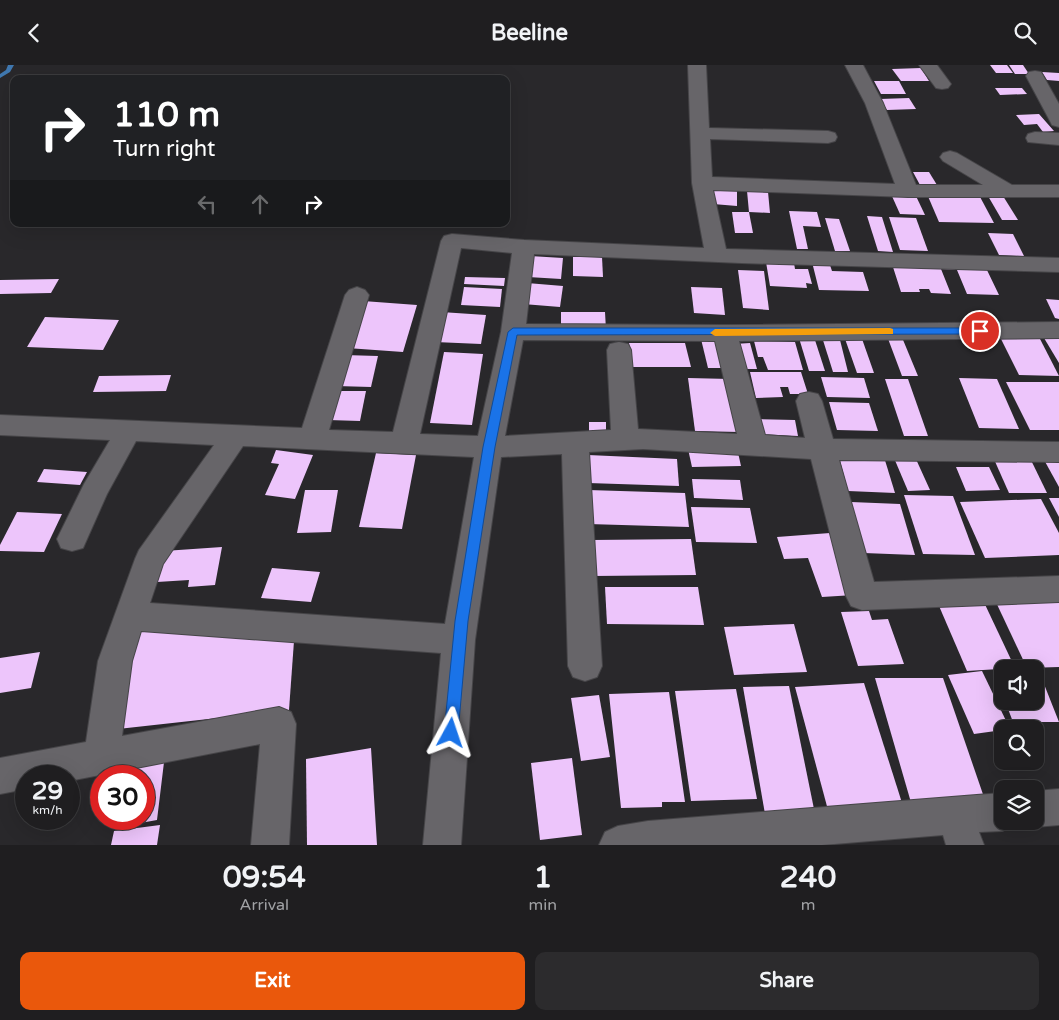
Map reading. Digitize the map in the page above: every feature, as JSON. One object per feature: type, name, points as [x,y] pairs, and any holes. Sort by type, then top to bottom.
[{"type":"street","points":[[697,65],[702,183],[716,255]]},
{"type":"street","points":[[854,65],[874,103],[908,191]]},
{"type":"street","points":[[928,65],[942,85]]},
{"type":"street","points":[[1035,75],[1059,121]]},
{"type":"street","points":[[700,133],[828,137]]},
{"type":"street","points":[[1035,138],[1059,139]]},
{"type":"street","points":[[950,157],[1010,192]]},
{"type":"street","points":[[702,183],[908,191],[1059,191]]},
{"type":"street","points":[[404,444],[452,241],[524,247],[716,255],[1059,265]]},
{"type":"street","points":[[442,845],[459,640],[489,447],[513,332],[524,247]]},
{"type":"street","points":[[312,440],[357,295]]},
{"type":"street","points":[[513,332],[1059,331]]},
{"type":"street","points":[[725,333],[754,446]]},
{"type":"street","points":[[619,350],[626,440]]},
{"type":"street","points":[[809,401],[820,449],[862,596],[1059,589]]},
{"type":"street","points":[[0,425],[489,447],[643,439],[820,449],[1059,452]]},
{"type":"street","points":[[72,539],[94,492],[129,430]]},
{"type":"street","points":[[102,756],[115,661],[150,559],[235,436]]},
{"type":"street","points":[[576,443],[585,667]]},
{"type":"street","points":[[130,616],[459,640]]},
{"type":"street","points":[[0,776],[279,724],[270,845]]},
{"type":"street","points":[[1044,808],[1059,807]]},
{"type":"street","points":[[618,845],[648,840],[960,830],[994,815]]},
{"type":"building","points":[[990,65],[1007,65],[1013,73],[996,73]]},
{"type":"building","points":[[1009,65],[1023,65],[1029,74],[1015,74]]},
{"type":"building","points":[[921,68],[929,81],[901,81],[892,69]]},
{"type":"building","points":[[1042,72],[1059,73],[1059,81],[1047,80]]},
{"type":"building","points":[[874,81],[899,81],[906,94],[881,94]]},
{"type":"building","points":[[995,88],[1022,88],[1027,94],[1000,95]]},
{"type":"building","points":[[909,98],[916,109],[887,110],[880,99]]},
{"type":"building","points":[[1039,114],[1054,131],[1043,132],[1037,124],[1024,125],[1016,115]]},
{"type":"building","points":[[913,172],[929,172],[937,185],[920,185]]},
{"type":"building","points":[[714,186],[737,188],[737,206],[713,204]]},
{"type":"building","points":[[747,191],[768,192],[770,213],[749,212]]},
{"type":"building","points":[[891,194],[915,194],[925,215],[900,214]]},
{"type":"building","points":[[927,194],[979,195],[994,223],[939,222]]},
{"type":"building","points":[[988,196],[1003,196],[1018,220],[1002,220]]},
{"type":"building","points":[[789,211],[817,212],[821,227],[803,226],[808,249],[797,249]]},
{"type":"building","points":[[732,212],[749,212],[753,233],[735,233]]},
{"type":"building","points":[[867,216],[882,217],[893,252],[878,251]]},
{"type":"building","points":[[889,217],[916,218],[928,251],[900,250]]},
{"type":"building","points":[[825,218],[839,219],[850,251],[835,251]]},
{"type":"building","points":[[988,233],[1013,234],[1024,256],[999,255]]},
{"type":"building","points":[[530,256],[563,258],[561,279],[528,277]]},
{"type":"building","points":[[573,257],[602,257],[603,277],[573,276]]},
{"type":"building","points":[[766,262],[794,263],[795,269],[808,269],[812,284],[806,283],[807,288],[770,286]]},
{"type":"building","points":[[812,262],[829,262],[832,271],[863,272],[869,291],[819,290]]},
{"type":"building","points":[[892,264],[986,268],[999,295],[967,294],[957,270],[941,269],[951,294],[931,293],[929,289],[919,289],[920,292],[901,292]]},
{"type":"building","points":[[738,270],[764,271],[769,310],[743,308]]},
{"type":"building","points":[[465,277],[505,278],[504,286],[464,284]]},
{"type":"building","points":[[59,279],[51,293],[0,294],[0,280]]},
{"type":"building","points":[[527,283],[563,286],[560,307],[523,304]]},
{"type":"building","points":[[464,287],[502,289],[500,307],[461,305]]},
{"type":"building","points":[[691,287],[722,288],[725,315],[694,313]]},
{"type":"building","points":[[1046,299],[1059,300],[1059,319],[1055,318]]},
{"type":"building","points":[[363,301],[417,305],[403,352],[347,348]]},
{"type":"building","points":[[441,312],[486,315],[481,344],[435,342]]},
{"type":"building","points":[[561,312],[605,312],[606,330],[585,330],[585,324],[577,324],[578,330],[561,330]]},
{"type":"building","points":[[45,317],[119,320],[103,350],[27,347]]},
{"type":"building","points":[[901,335],[918,376],[902,376],[887,336]]},
{"type":"building","points":[[839,336],[848,372],[833,372],[822,337]]},
{"type":"building","points":[[844,336],[861,336],[874,373],[857,373]]},
{"type":"building","points":[[814,337],[825,371],[809,371],[799,338]]},
{"type":"building","points":[[1000,337],[1039,337],[1059,376],[1019,375]]},
{"type":"building","points":[[719,338],[727,368],[708,368],[701,339]]},
{"type":"building","points":[[1044,338],[1059,338],[1059,363]]},
{"type":"building","points":[[754,341],[795,342],[803,370],[768,370],[763,357],[758,357]]},
{"type":"building","points":[[629,343],[685,343],[691,367],[633,367]]},
{"type":"building","points":[[750,343],[757,369],[740,369],[734,344]]},
{"type":"building","points":[[444,352],[483,354],[472,425],[430,423]]},
{"type":"building","points":[[344,355],[378,356],[371,387],[336,386]]},
{"type":"building","points":[[750,372],[801,372],[808,394],[790,394],[788,387],[780,387],[783,397],[756,398]]},
{"type":"building","points":[[171,375],[166,391],[93,392],[99,376]]},
{"type":"building","points":[[821,377],[864,378],[870,398],[827,397]]},
{"type":"building","points":[[688,378],[730,379],[739,432],[695,431]]},
{"type":"building","points":[[959,378],[997,379],[1019,429],[979,428]]},
{"type":"building","points":[[885,379],[908,379],[928,436],[904,436]]},
{"type":"building","points":[[1006,382],[1059,382],[1059,430],[1030,430]]},
{"type":"building","points":[[334,391],[366,391],[360,421],[328,420]]},
{"type":"building","points":[[829,402],[869,403],[878,431],[837,430]]},
{"type":"building","points":[[756,419],[795,420],[798,436],[758,434]]},
{"type":"building","points":[[589,422],[606,422],[606,432],[589,432]]},
{"type":"building","points":[[737,448],[741,466],[692,467],[688,449]]},
{"type":"building","points":[[276,450],[313,455],[295,499],[265,495],[279,464],[271,463]]},
{"type":"building","points":[[376,453],[416,455],[402,529],[359,527]]},
{"type":"building","points":[[588,455],[677,459],[679,486],[588,483]]},
{"type":"building","points":[[1029,456],[1047,493],[1009,493],[993,457]]},
{"type":"building","points":[[839,457],[884,457],[895,493],[848,491]]},
{"type":"building","points":[[915,457],[930,490],[908,491],[894,458]]},
{"type":"building","points":[[1043,458],[1059,458],[1059,487]]},
{"type":"building","points":[[956,467],[989,467],[1000,490],[966,491]]},
{"type":"building","points":[[44,469],[87,472],[80,485],[37,482]]},
{"type":"building","points":[[692,479],[740,480],[743,500],[694,498]]},
{"type":"building","points":[[305,490],[338,490],[331,532],[297,533]]},
{"type":"building","points":[[588,490],[685,493],[689,527],[588,524]]},
{"type":"building","points":[[904,495],[953,496],[975,555],[923,554]]},
{"type":"building","points":[[1049,498],[1059,498],[1059,517]]},
{"type":"building","points":[[1041,499],[1059,533],[1059,555],[985,558],[960,502]]},
{"type":"building","points":[[851,502],[900,504],[915,555],[864,553]]},
{"type":"building","points":[[691,507],[750,508],[757,543],[696,542]]},
{"type":"building","points":[[17,512],[62,514],[44,552],[0,551],[0,545]]},
{"type":"building","points":[[830,533],[854,595],[822,597],[808,558],[784,559],[777,537]]},
{"type":"building","points":[[691,539],[696,575],[593,576],[591,540]]},
{"type":"building","points":[[222,547],[215,585],[188,587],[189,580],[157,582],[164,551]]},
{"type":"building","points":[[272,568],[320,572],[311,602],[261,598]]},
{"type":"building","points":[[605,587],[698,587],[704,625],[607,624]]},
{"type":"building","points":[[1059,595],[1059,667],[1044,667],[1044,660],[1023,660],[994,598]]},
{"type":"building","points":[[981,596],[1011,660],[994,660],[994,669],[967,671],[936,599]]},
{"type":"building","points":[[869,611],[872,620],[888,619],[904,664],[858,666],[841,612]]},
{"type":"building","points":[[138,623],[294,641],[289,710],[118,729]]},
{"type":"building","points":[[794,624],[807,672],[734,675],[724,627]]},
{"type":"building","points":[[40,652],[31,688],[0,693],[0,658]]},
{"type":"building","points":[[982,671],[994,696],[994,710],[1001,710],[1006,720],[994,720],[994,731],[974,734],[948,675]]},
{"type":"building","points":[[875,678],[943,678],[987,806],[912,806]]},
{"type":"building","points":[[864,683],[903,806],[828,810],[795,687]]},
{"type":"building","points":[[1044,684],[1059,722],[1012,720],[1008,710],[1044,710]]},
{"type":"building","points":[[789,686],[815,814],[765,814],[743,687]]},
{"type":"building","points":[[736,689],[757,799],[691,801],[675,691]]},
{"type":"building","points":[[669,692],[685,802],[662,802],[662,807],[621,808],[609,694]]},
{"type":"building","points":[[599,695],[610,757],[581,761],[571,698]]},
{"type":"building","points":[[371,748],[377,845],[307,845],[306,759]]},
{"type":"building","points":[[165,754],[157,820],[155,820],[155,765],[121,765],[122,761]]},
{"type":"building","points":[[572,758],[582,835],[540,840],[531,763]]},
{"type":"building","points":[[160,825],[157,845],[111,845],[114,831],[155,830],[155,826]]},
{"type":"waterway","points":[[0,76],[8,71],[11,65]]},
{"type":"slow traffic","points":[[715,333],[890,332]]},
{"type":"route","points":[[451,733],[459,640],[489,447],[513,332],[980,331]]}]
